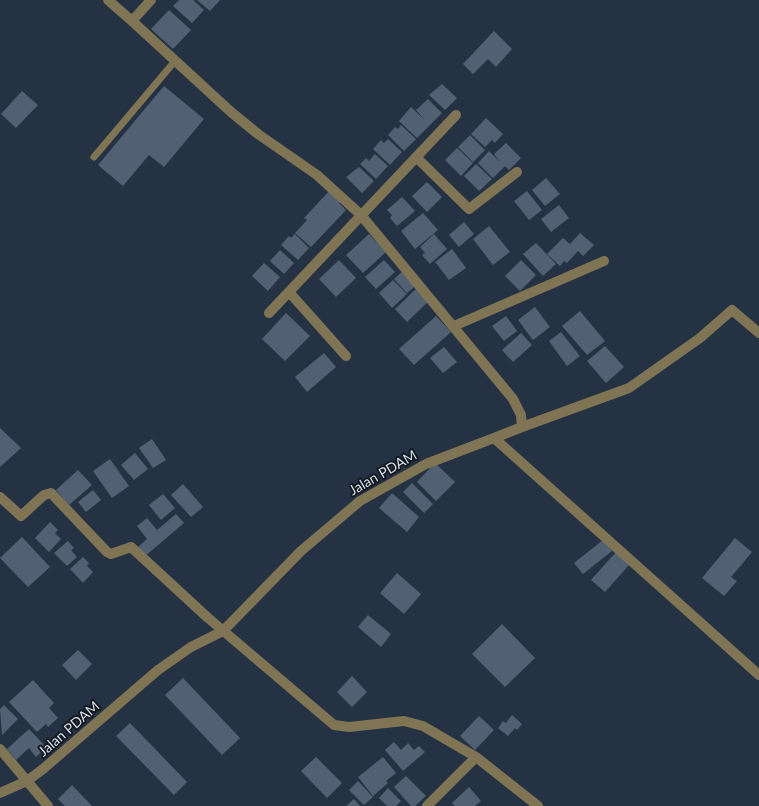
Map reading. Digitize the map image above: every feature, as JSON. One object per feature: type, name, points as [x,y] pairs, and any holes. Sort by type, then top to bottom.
[{"type":"street","points":[[108,0],[251,128],[317,175],[361,215],[513,399],[521,415],[522,427]]},
{"type":"street","points":[[132,21],[151,0]]},
{"type":"street","points":[[269,313],[456,115]]},
{"type":"street","points":[[416,158],[469,209],[517,172]]},
{"type":"street","points":[[454,326],[604,260]]},
{"type":"street","points":[[289,292],[346,356]]},
{"type":"street","name":"Jalan PDAM","points":[[0,793],[27,781],[158,670],[221,629],[301,551],[360,501],[426,464],[629,388],[700,338],[732,310],[759,333]]},
{"type":"street","points":[[494,438],[759,676]]},
{"type":"street","points":[[0,497],[21,516],[44,495],[51,494],[106,552],[111,554],[130,547],[207,617],[334,725],[348,727],[389,722],[414,723],[433,730],[476,757],[538,806]]},
{"type":"street","points":[[0,749],[48,806]]},
{"type":"street","points":[[428,806],[476,757]]},
{"type":"lane","points":[[94,157],[175,61]]},
{"type":"building","points":[[179,0],[193,0],[204,10],[192,23],[173,6]]},
{"type":"building","points":[[197,0],[220,0],[210,11]]},
{"type":"building","points":[[169,10],[191,30],[173,49],[151,29]]},
{"type":"building","points":[[494,31],[512,49],[496,67],[488,59],[473,74],[463,64]]},
{"type":"building","points":[[442,84],[457,98],[445,110],[429,95]]},
{"type":"building","points":[[164,86],[204,119],[164,167],[149,155],[123,186],[98,165]]},
{"type":"building","points":[[22,91],[38,105],[16,128],[1,114]]},
{"type":"building","points":[[428,99],[442,113],[417,138],[399,121],[411,107],[425,120],[416,110]]},
{"type":"building","points":[[486,118],[503,134],[495,143],[492,140],[485,147],[471,134]]},
{"type":"building","points":[[401,125],[416,139],[404,151],[388,135],[395,127],[398,129]]},
{"type":"building","points":[[470,135],[485,150],[473,162],[458,147]]},
{"type":"building","points":[[388,139],[402,152],[390,165],[373,149],[381,140],[384,143]]},
{"type":"building","points":[[506,143],[521,158],[509,170],[505,166],[493,178],[478,163],[489,151],[500,162],[494,154]]},
{"type":"building","points":[[457,148],[473,163],[461,176],[445,160]]},
{"type":"building","points":[[375,154],[388,166],[376,179],[360,164],[366,158],[369,161]]},
{"type":"building","points":[[476,164],[492,179],[479,191],[464,176]]},
{"type":"building","points":[[359,167],[374,181],[362,193],[346,177]]},
{"type":"building","points":[[546,178],[560,194],[545,206],[532,190]]},
{"type":"building","points":[[427,182],[442,197],[427,212],[412,196]]},
{"type":"building","points":[[331,189],[343,199],[339,203],[346,210],[311,247],[295,233],[307,220],[304,218]]},
{"type":"building","points":[[527,191],[542,210],[529,220],[514,201]]},
{"type":"building","points":[[402,197],[415,211],[397,226],[390,218],[392,215],[387,210]]},
{"type":"building","points":[[559,205],[569,218],[551,232],[541,219]]},
{"type":"building","points":[[423,213],[438,230],[415,249],[401,231]]},
{"type":"building","points":[[464,222],[474,234],[459,247],[449,235]]},
{"type":"building","points":[[489,226],[510,252],[493,265],[473,239]]},
{"type":"building","points":[[580,233],[594,245],[583,256],[578,251],[567,263],[564,261],[560,266],[547,254],[563,238],[570,244]]},
{"type":"building","points":[[295,234],[309,248],[298,260],[281,245],[289,236],[291,238]]},
{"type":"building","points":[[369,234],[386,252],[363,273],[346,255]]},
{"type":"building","points":[[434,234],[447,249],[430,264],[422,255],[425,253],[420,247]]},
{"type":"building","points":[[536,243],[556,264],[543,276],[523,254]]},
{"type":"building","points":[[452,249],[466,268],[449,280],[435,262]]},
{"type":"building","points":[[280,250],[294,263],[284,274],[270,261]]},
{"type":"building","points":[[339,260],[356,278],[336,297],[319,279]]},
{"type":"building","points":[[384,260],[395,272],[376,289],[365,277]]},
{"type":"building","points":[[521,260],[536,275],[520,291],[505,276]]},
{"type":"building","points":[[264,263],[280,277],[268,291],[252,276]]},
{"type":"building","points":[[405,269],[418,284],[407,293],[394,279]]},
{"type":"building","points":[[393,280],[407,294],[392,308],[379,293]]},
{"type":"building","points":[[419,286],[431,299],[407,322],[395,309]]},
{"type":"building","points":[[535,307],[550,327],[533,340],[518,320]]},
{"type":"building","points":[[580,311],[605,341],[587,355],[562,326]]},
{"type":"building","points":[[286,313],[310,336],[285,361],[262,339]]},
{"type":"building","points":[[436,316],[451,332],[414,365],[399,349]]},
{"type":"building","points":[[506,316],[517,331],[504,341],[492,326]]},
{"type":"building","points":[[561,332],[580,356],[567,366],[549,341]]},
{"type":"building","points":[[521,333],[532,345],[513,362],[502,350]]},
{"type":"building","points":[[605,346],[624,367],[606,383],[587,361]]},
{"type":"building","points":[[444,347],[457,362],[443,373],[430,358]]},
{"type":"building","points":[[324,353],[336,367],[307,392],[295,377]]},
{"type":"building","points":[[0,428],[21,448],[0,467]]},
{"type":"building","points":[[152,439],[166,460],[153,468],[139,448]]},
{"type":"building","points":[[135,453],[148,469],[134,480],[121,465]]},
{"type":"building","points":[[110,459],[129,486],[112,498],[93,471]]},
{"type":"building","points":[[435,463],[455,482],[436,501],[417,482]]},
{"type":"building","points":[[78,470],[92,485],[69,505],[56,490]]},
{"type":"building","points":[[412,483],[433,504],[424,513],[403,492]]},
{"type":"building","points":[[183,484],[203,507],[191,517],[171,495]]},
{"type":"building","points":[[93,490],[101,500],[86,512],[78,502]]},
{"type":"building","points":[[392,493],[419,517],[407,532],[379,508]]},
{"type":"building","points":[[163,494],[175,508],[161,520],[149,505]]},
{"type":"building","points":[[176,514],[184,523],[144,557],[137,548],[147,539],[137,526],[147,518],[157,530]]},
{"type":"building","points":[[50,522],[58,530],[55,533],[61,539],[49,552],[35,538]]},
{"type":"building","points":[[22,537],[50,567],[28,587],[0,558]]},
{"type":"building","points":[[735,538],[752,552],[731,577],[737,581],[724,596],[702,578]]},
{"type":"building","points":[[603,540],[612,551],[583,574],[574,563]]},
{"type":"building","points":[[68,541],[74,548],[71,550],[77,557],[67,566],[54,553]]},
{"type":"building","points":[[616,552],[630,564],[605,592],[591,580]]},
{"type":"building","points":[[83,557],[89,563],[87,566],[93,572],[83,583],[70,569]]},
{"type":"building","points":[[397,573],[421,594],[404,614],[380,593]]},
{"type":"building","points":[[368,615],[391,634],[381,647],[358,627]]},
{"type":"building","points":[[502,624],[535,658],[505,687],[472,654]]},
{"type":"building","points":[[78,650],[92,664],[76,680],[62,665]]},
{"type":"building","points":[[352,676],[367,692],[352,707],[337,692]]},
{"type":"building","points":[[183,678],[240,738],[222,755],[165,695]]},
{"type":"building","points":[[33,680],[54,703],[49,708],[58,718],[48,727],[46,724],[37,732],[9,702]]},
{"type":"building","points":[[4,705],[18,719],[2,735],[0,709]]},
{"type":"building","points":[[512,715],[522,724],[517,730],[515,728],[508,736],[498,728],[503,721],[506,723]]},
{"type":"building","points":[[479,716],[494,730],[475,750],[460,736]]},
{"type":"building","points":[[130,723],[187,782],[174,795],[116,736]]},
{"type":"building","points":[[29,729],[46,747],[36,757],[29,748],[16,760],[7,749]]},
{"type":"building","points":[[394,742],[401,750],[408,743],[414,750],[419,746],[425,752],[403,771],[385,750]]},
{"type":"building","points":[[316,757],[342,783],[327,798],[301,771]]},
{"type":"building","points":[[383,757],[396,773],[373,796],[358,777]]},
{"type":"building","points":[[406,776],[426,796],[415,806],[411,806],[394,787]]},
{"type":"building","points":[[358,781],[373,797],[364,805],[349,790]]},
{"type":"building","points":[[72,785],[92,806],[65,806],[58,799]]},
{"type":"building","points":[[469,787],[481,801],[475,806],[455,806],[452,803]]},
{"type":"building","points":[[388,788],[401,801],[396,806],[387,806],[379,798]]},
{"type":"building","points":[[354,799],[360,806],[346,806]]}]
